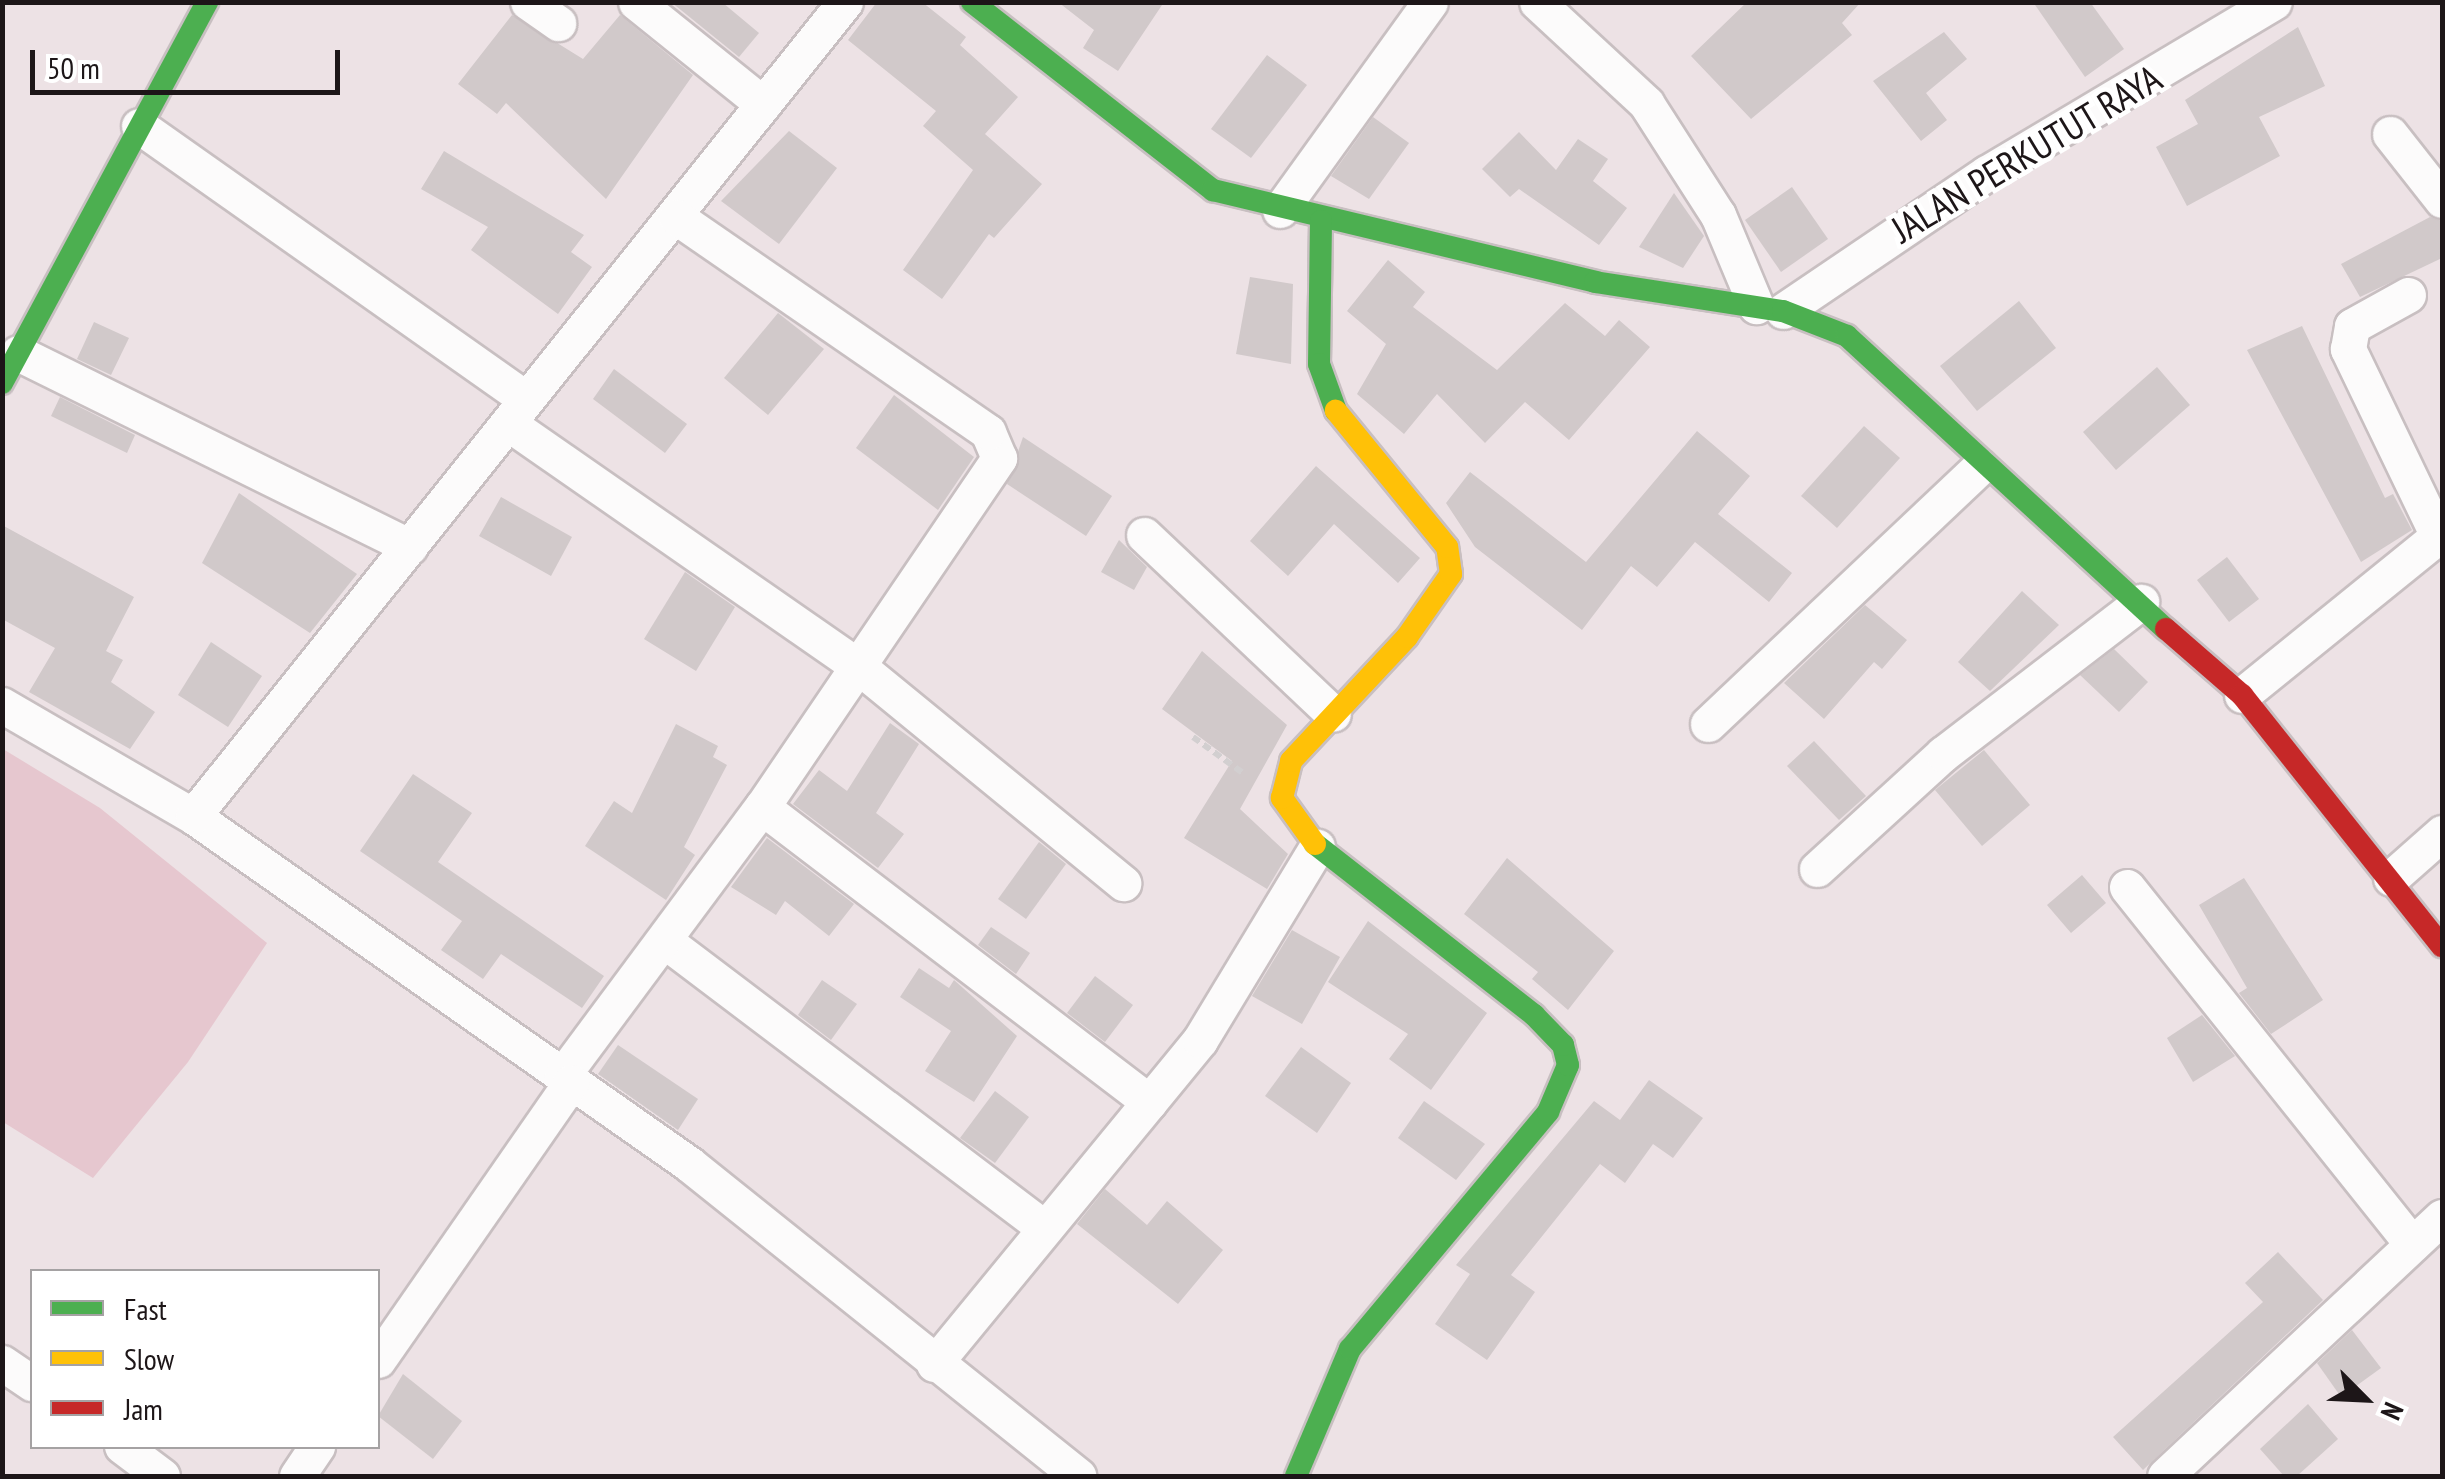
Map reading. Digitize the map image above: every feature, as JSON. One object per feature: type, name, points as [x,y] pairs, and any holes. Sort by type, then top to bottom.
[{"type":"street","points":[[207,2],[10,368],[410,547]]},
{"type":"street","points":[[528,2],[558,23]]},
{"type":"street","points":[[636,2],[764,104]]},
{"type":"street","points":[[193,816],[845,2]]},
{"type":"street","points":[[972,2],[1213,190],[1321,221],[1770,309],[1848,336],[1980,466],[2141,602],[2242,695],[2442,946]]},
{"type":"street","points":[[1280,210],[1430,2]]},
{"type":"street","name":"JALAN PERKUTUT RAYA","points":[[1770,309],[1986,173],[2274,2]]},
{"type":"street","points":[[1540,3],[1646,103],[1718,215],[1770,309]]},
{"type":"street","points":[[139,126],[858,666],[1123,883]]},
{"type":"street","points":[[2390,134],[2442,200]]},
{"type":"street","points":[[380,1357],[566,1079],[762,807],[996,470],[1000,448],[676,216]]},
{"type":"street","points":[[1296,1476],[1350,1349],[1548,1112],[1568,1065],[1563,1045],[1534,1016],[1424,939],[1317,847],[1282,798],[1290,761],[1452,574],[1446,547],[1332,408],[1319,364],[1321,221]]},
{"type":"street","points":[[2242,695],[2438,536],[2348,349],[2352,326],[2408,295]]},
{"type":"street","points":[[1708,724],[1980,466]]},
{"type":"street","points":[[1144,535],[1332,714]]},
{"type":"street","points":[[1818,869],[1942,754],[2141,602]]},
{"type":"street","points":[[2,706],[193,816],[689,1164],[1078,1476]]},
{"type":"street","points":[[762,807],[1149,1102]]},
{"type":"street","points":[[2391,878],[2442,833]]},
{"type":"street","points":[[934,1364],[1149,1102],[1249,970],[1317,847]]},
{"type":"street","points":[[2127,887],[2412,1244]]},
{"type":"street","points":[[665,941],[1045,1228]]},
{"type":"street","points":[[2165,1476],[2442,1217]]},
{"type":"street","points":[[2,1363],[30,1383]]},
{"type":"street","points":[[126,1449],[162,1476]]},
{"type":"street","points":[[296,1476],[316,1449]]},
{"type":"path","points":[[1193,738],[1282,798]]},
{"type":"shaded area","points":[[3,749],[100,808],[267,943],[188,1062],[93,1178],[3,1122]]},
{"type":"building","points":[[671,2],[723,3],[759,33],[739,57]]},
{"type":"building","points":[[877,2],[922,2],[966,37],[960,45],[1018,97],[985,134],[1042,184],[994,238],[989,234],[942,299],[903,270],[973,170],[923,126],[936,111],[848,40]]},
{"type":"building","points":[[1058,2],[1164,2],[1118,71],[1083,48],[1094,30]]},
{"type":"building","points":[[1747,2],[1861,2],[1842,23],[1852,35],[1751,119],[1691,56]]},
{"type":"building","points":[[2033,2],[2090,2],[2124,49],[2085,77]]},
{"type":"building","points":[[512,15],[583,59],[620,15],[693,75],[606,199],[506,103],[497,114],[458,84]]},
{"type":"building","points":[[2298,27],[2325,86],[2259,117],[2280,156],[2187,206],[2156,147],[2198,124],[2185,100]]},
{"type":"building","points":[[1944,32],[1967,59],[1926,93],[1947,120],[1921,141],[1873,81]]},
{"type":"building","points":[[1267,55],[1307,85],[1251,158],[1211,129]]},
{"type":"building","points":[[1373,117],[1409,143],[1369,199],[1331,176]]},
{"type":"building","points":[[789,131],[837,168],[779,244],[721,201]]},
{"type":"building","points":[[1519,132],[1556,170],[1578,139],[1608,159],[1593,181],[1627,208],[1599,245],[1519,189],[1510,197],[1482,169]]},
{"type":"building","points":[[444,151],[584,235],[571,252],[592,267],[558,314],[471,250],[488,227],[421,189]]},
{"type":"building","points":[[1792,187],[1828,239],[1781,272],[1745,220]]},
{"type":"building","points":[[1674,193],[1704,236],[1683,268],[1639,247]]},
{"type":"building","points":[[2430,217],[2442,221],[2442,258],[2360,297],[2341,264]]},
{"type":"building","points":[[1388,260],[1425,292],[1413,307],[1497,370],[1565,303],[1605,336],[1619,320],[1650,347],[1569,440],[1525,402],[1485,443],[1437,394],[1404,434],[1357,394],[1386,344],[1347,311]]},
{"type":"building","points":[[1250,277],[1293,284],[1291,364],[1236,354]]},
{"type":"building","points":[[2019,301],[2056,348],[1977,411],[1940,366]]},
{"type":"building","points":[[778,313],[824,349],[768,415],[724,378]]},
{"type":"building","points":[[94,322],[129,338],[111,375],[77,359]]},
{"type":"building","points":[[2302,326],[2385,498],[2393,494],[2412,530],[2361,562],[2247,350]]},
{"type":"building","points":[[2157,367],[2190,405],[2116,470],[2083,432]]},
{"type":"building","points":[[614,369],[687,424],[665,453],[593,399]]},
{"type":"building","points":[[894,395],[974,457],[938,510],[856,448]]},
{"type":"building","points":[[60,397],[135,435],[127,453],[51,416]]},
{"type":"building","points":[[1864,426],[1900,458],[1837,528],[1801,496]]},
{"type":"building","points":[[1697,431],[1750,476],[1718,514],[1792,573],[1769,602],[1695,542],[1657,587],[1631,566],[1582,630],[1475,547],[1446,503],[1470,472],[1586,562]]},
{"type":"building","points":[[1023,437],[1112,496],[1086,536],[1007,484]]},
{"type":"building","points":[[1316,466],[1420,558],[1398,583],[1334,524],[1288,576],[1250,541]]},
{"type":"building","points":[[239,493],[357,574],[310,633],[202,563]]},
{"type":"building","points":[[501,497],[572,537],[551,576],[479,536]]},
{"type":"building","points":[[2,525],[134,597],[106,651],[123,660],[111,682],[155,712],[130,749],[29,692],[55,648],[2,619]]},
{"type":"building","points":[[1119,540],[1147,567],[1134,590],[1101,572]]},
{"type":"building","points":[[2227,557],[2259,599],[2229,622],[2197,580]]},
{"type":"building","points":[[685,572],[735,607],[696,671],[644,639]]},
{"type":"building","points":[[2022,591],[2059,625],[1990,691],[1958,662]]},
{"type":"building","points":[[1865,605],[1907,640],[1882,669],[1874,662],[1824,719],[1784,683]]},
{"type":"building","points":[[211,642],[262,676],[228,727],[178,695]]},
{"type":"building","points":[[2114,649],[2148,682],[2119,712],[2080,675]]},
{"type":"building","points":[[1202,651],[1287,725],[1240,809],[1288,854],[1267,889],[1184,838],[1232,761],[1162,709]]},
{"type":"building","points":[[890,723],[919,744],[876,813],[904,834],[878,868],[793,804],[819,770],[847,791]]},
{"type":"building","points":[[676,724],[718,746],[713,757],[727,765],[684,847],[695,855],[666,900],[585,846],[614,801],[632,813]]},
{"type":"building","points":[[1814,741],[1866,796],[1839,820],[1787,766]]},
{"type":"building","points":[[1984,750],[2030,805],[1982,846],[1935,790]]},
{"type":"building","points":[[413,774],[472,813],[438,862],[604,976],[582,1008],[501,954],[483,979],[441,950],[462,921],[360,851]]},
{"type":"building","points":[[767,838],[854,904],[829,936],[785,901],[776,915],[731,887]]},
{"type":"building","points":[[1039,842],[1066,864],[1026,919],[998,899]]},
{"type":"building","points":[[1507,858],[1614,951],[1568,1010],[1532,979],[1538,972],[1464,914]]},
{"type":"building","points":[[2082,875],[2106,903],[2071,933],[2047,905]]},
{"type":"building","points":[[2244,878],[2323,1000],[2271,1034],[2239,993],[2247,988],[2199,905]]},
{"type":"building","points":[[1368,921],[1487,1013],[1431,1090],[1389,1059],[1408,1034],[1328,982]]},
{"type":"building","points":[[991,927],[1030,953],[1016,974],[978,945]]},
{"type":"building","points":[[1292,930],[1340,957],[1302,1024],[1252,996]]},
{"type":"building","points":[[919,968],[949,988],[954,980],[1017,1036],[974,1102],[925,1071],[951,1031],[900,997]]},
{"type":"building","points":[[1095,976],[1133,1005],[1105,1042],[1067,1013]]},
{"type":"building","points":[[822,980],[857,1004],[831,1040],[798,1015]]},
{"type":"building","points":[[2202,1015],[2235,1056],[2193,1082],[2167,1038]]},
{"type":"building","points":[[618,1045],[698,1099],[678,1130],[598,1074]]},
{"type":"building","points":[[1301,1047],[1351,1083],[1317,1133],[1265,1096]]},
{"type":"building","points":[[1649,1080],[1703,1118],[1673,1158],[1653,1144],[1625,1183],[1600,1164],[1511,1275],[1535,1292],[1487,1360],[1435,1324],[1470,1274],[1456,1265],[1594,1101],[1620,1120]]},
{"type":"building","points":[[995,1091],[1029,1117],[995,1163],[960,1138]]},
{"type":"building","points":[[1424,1101],[1485,1144],[1456,1180],[1398,1138]]},
{"type":"building","points":[[1105,1189],[1147,1225],[1167,1201],[1223,1250],[1178,1304],[1077,1224]]},
{"type":"building","points":[[2278,1252],[2323,1300],[2143,1470],[2113,1437],[2263,1302],[2245,1283]]},
{"type":"building","points":[[2352,1330],[2381,1368],[2341,1397],[2317,1363]]},
{"type":"building","points":[[403,1374],[462,1421],[433,1459],[380,1418]]},
{"type":"building","points":[[2308,1404],[2338,1439],[2297,1476],[2284,1476],[2260,1449]]},
{"type":"traffic: fast","points":[[2,383],[207,2]]},
{"type":"traffic: fast","points":[[972,2],[1213,190],[1595,282],[1783,311],[1847,336],[2166,629]]},
{"type":"traffic: fast","points":[[1321,221],[1319,364],[1336,411]]},
{"type":"traffic: fast","points":[[1296,1476],[1350,1349],[1548,1112],[1568,1065],[1563,1045],[1534,1015],[1315,844]]},
{"type":"traffic: slow","points":[[1315,844],[1282,798],[1291,761],[1407,637],[1451,574],[1447,547],[1336,411]]},
{"type":"traffic: jam","points":[[2166,629],[2242,695],[2442,946]]}]
